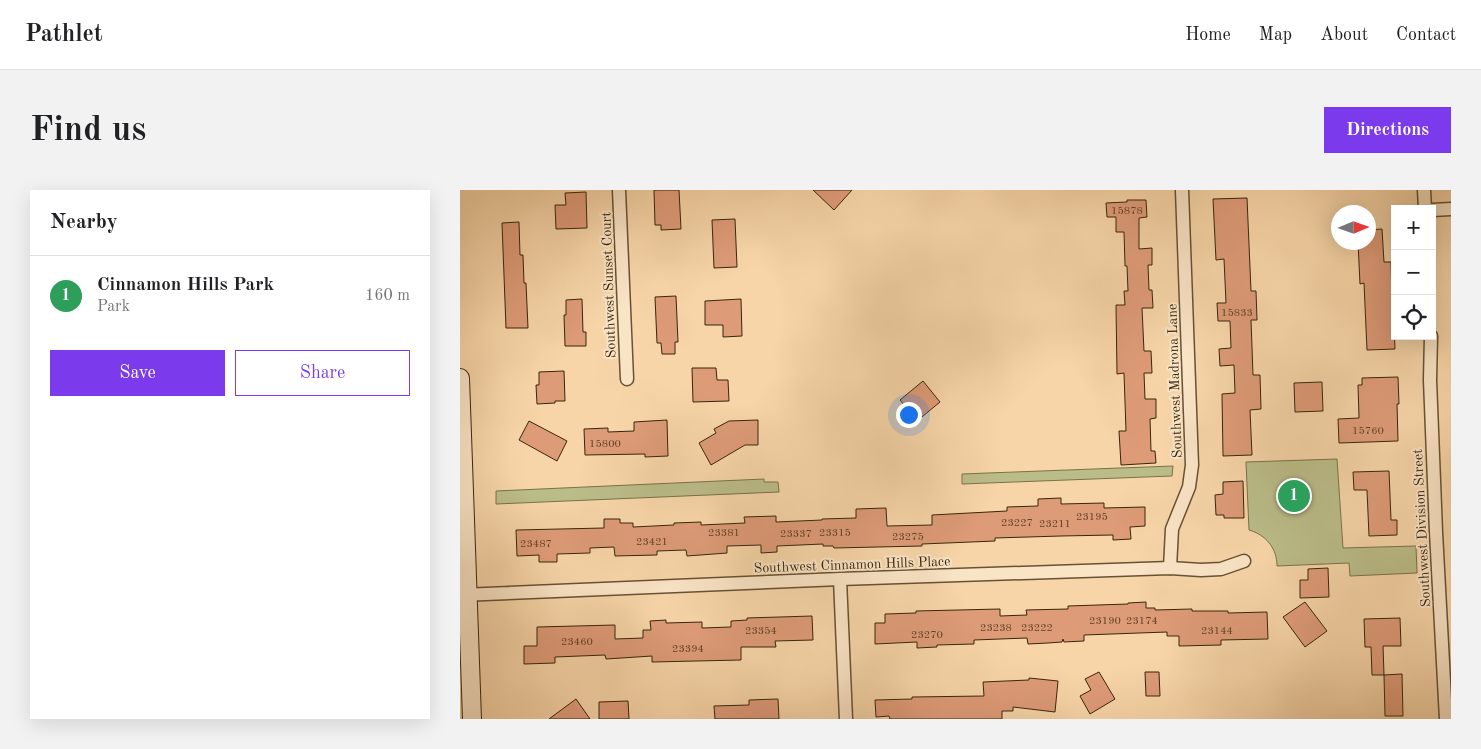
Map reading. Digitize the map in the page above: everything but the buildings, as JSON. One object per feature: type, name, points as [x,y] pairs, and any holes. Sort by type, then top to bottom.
[{"type":"main road","points":[[460,378],[464,595],[472,719]]},
{"type":"street","name":"Southwest Sunset Court","points":[[619,190],[627,379]]},
{"type":"street","name":"Southwest Madrona Lane","points":[[1170,568],[1172,530],[1189,487],[1192,465],[1182,190]]},
{"type":"street","points":[[1424,190],[1425,205]]},
{"type":"street","points":[[1436,210],[1451,209]]},
{"type":"street","name":"Southwest Division Street","points":[[1431,340],[1430,380],[1446,719]]},
{"type":"street","name":"Southwest Cinnamon Hills Place","points":[[464,595],[840,579],[1170,568],[1201,570],[1221,569],[1244,561]]},
{"type":"street","points":[[840,579],[846,719]]},
{"type":"street","points":[[1444,680],[1451,668]]},
{"type":"green space","points":[[1337,459],[1343,548],[1416,546],[1417,573],[1350,576],[1349,563],[1277,566],[1273,548],[1261,535],[1249,530],[1246,462]]},
{"type":"green space","points":[[1173,466],[1172,476],[962,484],[962,474]]},
{"type":"green space","points":[[764,479],[764,482],[778,482],[779,492],[496,504],[496,491]]},
{"type":"place","name":"Cinnamon Hills Park","points":[[1294,496]]}]
